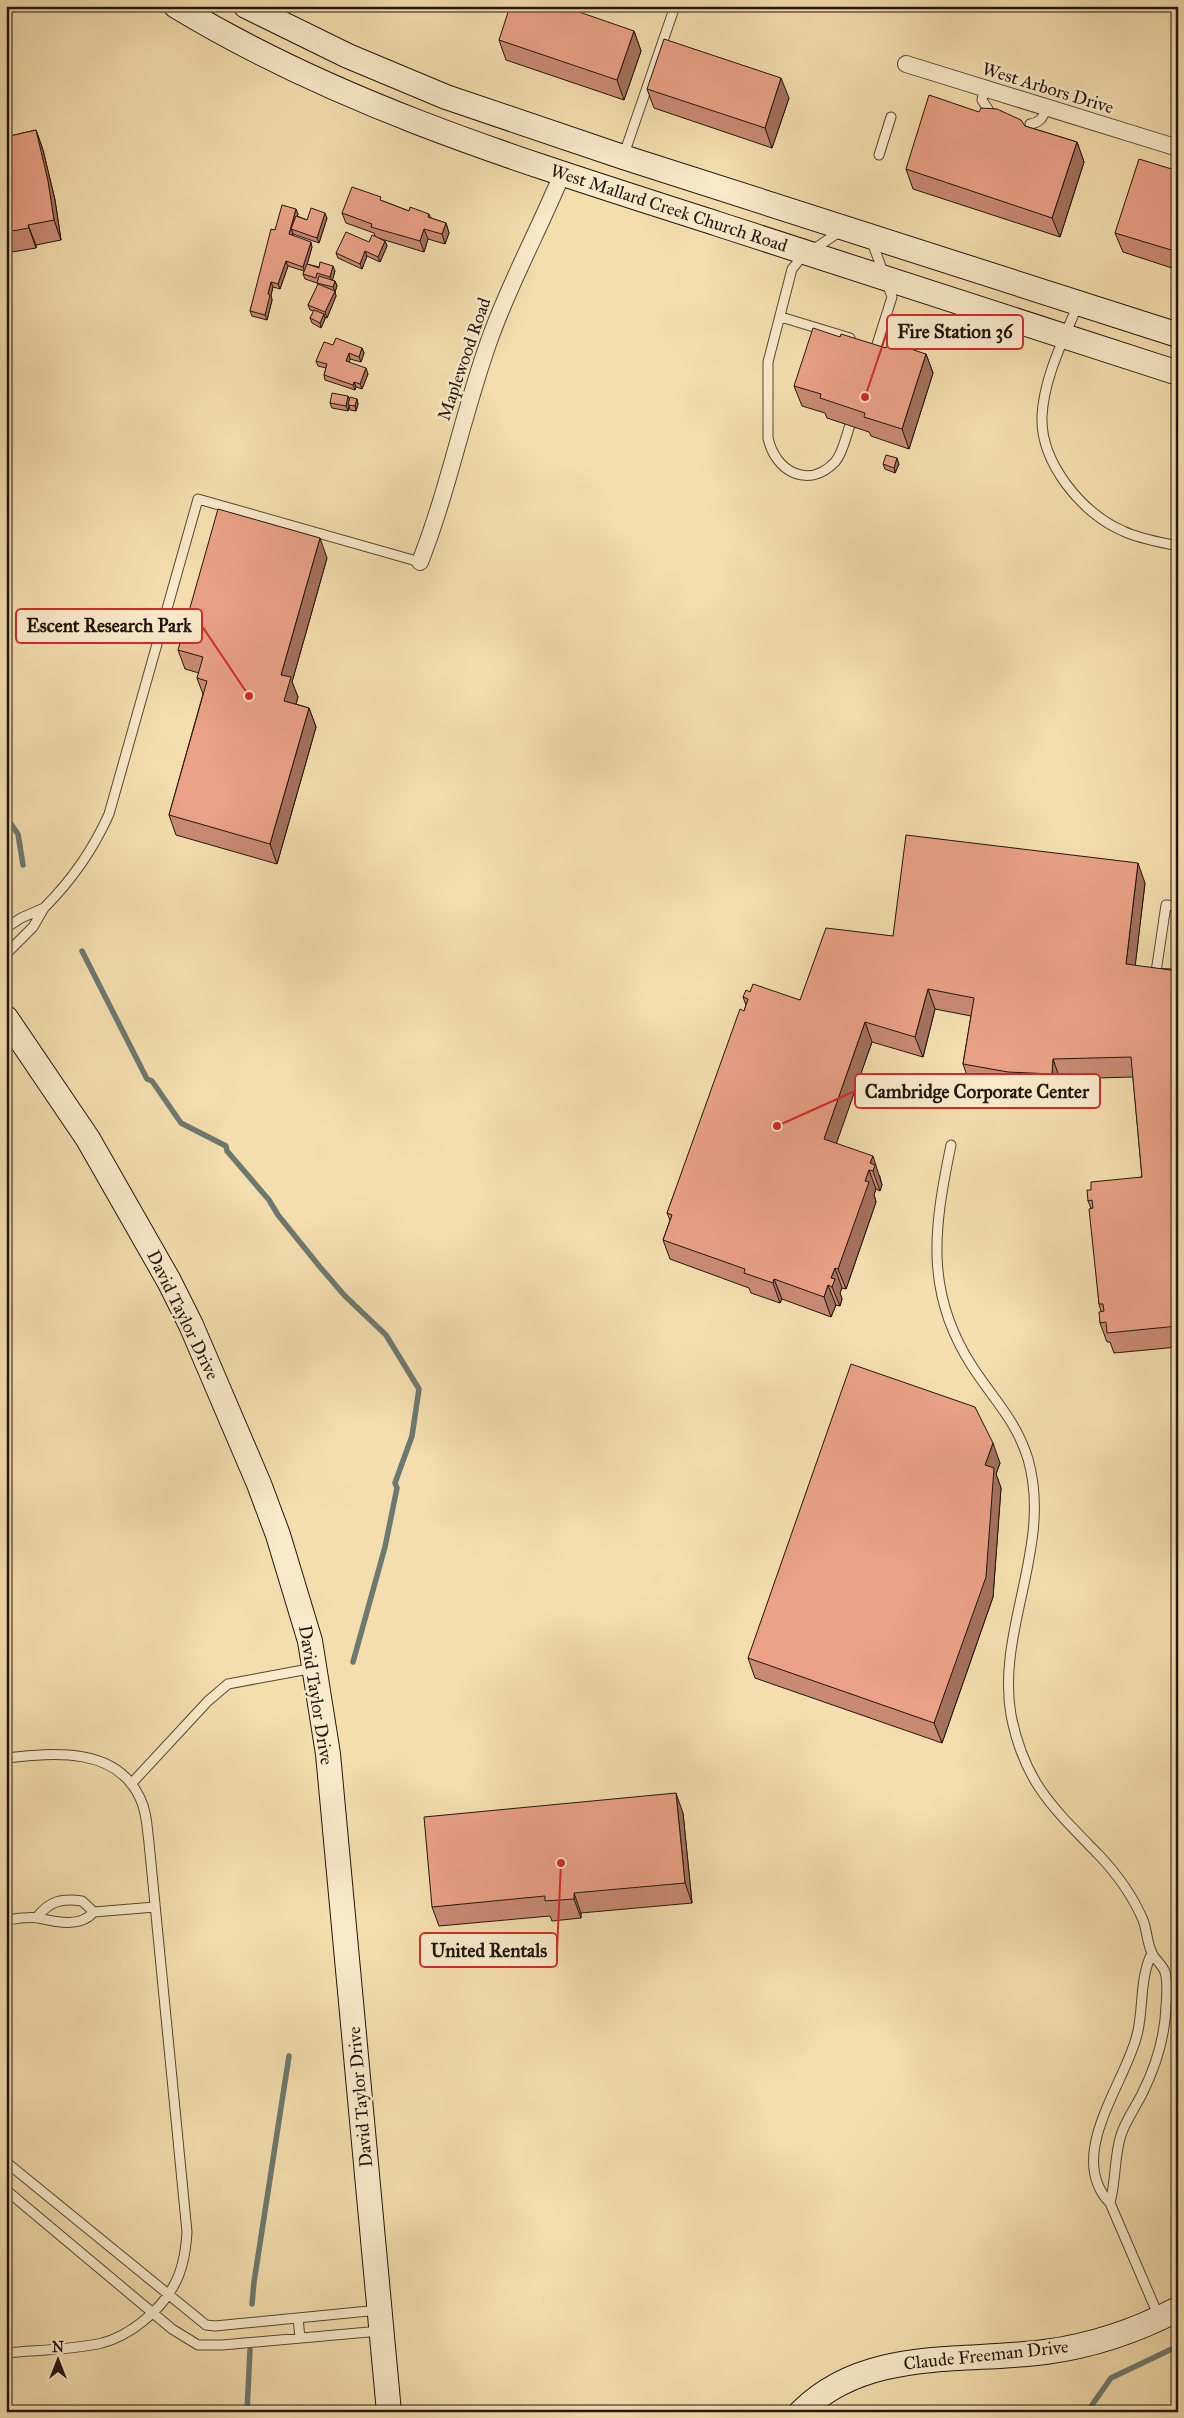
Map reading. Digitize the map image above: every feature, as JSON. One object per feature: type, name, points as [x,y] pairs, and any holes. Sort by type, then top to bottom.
[{"type":"main road","name":"West Mallard Creek Church Road","points":[[176,6],[245,45],[349,95],[444,133],[562,174],[1178,372]]},
{"type":"main road","name":"West Mallard Creek Church Road","points":[[246,6],[306,37],[389,75],[446,97],[623,157],[1178,335]]},
{"type":"main road","name":"David Taylor Drive","points":[[6,1018],[92,1146],[169,1281],[191,1325],[234,1424],[278,1535],[304,1620],[316,1667],[334,1814],[389,2412]]},
{"type":"main road","name":"Claude Freeman Drive","points":[[801,2412],[838,2385],[883,2366],[1067,2348],[1100,2340],[1169,2314]]},
{"type":"street","name":"West Arbors Drive","points":[[906,64],[1046,109],[1178,148]]},
{"type":"street","name":"Maplewood Road","points":[[420,562],[433,527],[490,338],[516,275],[562,174]]},
{"type":"lane","points":[[623,157],[675,6]]},
{"type":"lane","points":[[984,89],[982,100],[989,111]]},
{"type":"lane","points":[[1030,124],[1036,123],[1042,118],[1046,109]]},
{"type":"lane","points":[[879,154],[891,117]]},
{"type":"lane","points":[[844,228],[801,258],[792,269],[768,362],[768,438],[773,455],[787,470],[803,475],[815,473],[830,466],[838,458],[850,425]]},
{"type":"lane","points":[[870,236],[886,278],[891,303],[867,344],[871,361]]},
{"type":"lane","points":[[1078,304],[1048,384],[1042,417],[1045,439],[1054,465],[1069,490],[1077,498],[1121,531],[1178,546]]},
{"type":"lane","points":[[781,317],[867,344]]},
{"type":"lane","points":[[6,954],[33,927],[44,908],[70,880],[92,847],[109,814],[198,499],[420,562]]},
{"type":"lane","points":[[1178,906],[1166,905],[1156,972],[1178,975]]},
{"type":"lane","points":[[6,928],[21,918],[44,908]]},
{"type":"lane","points":[[951,1145],[937,1215],[936,1251],[938,1281],[951,1326],[960,1348],[1004,1409],[1021,1441],[1028,1461],[1033,1493],[1034,1536],[1010,1672],[1009,1700],[1015,1731],[1029,1773],[1036,1785],[1071,1827],[1116,1872],[1126,1886],[1143,1922],[1152,1953],[1165,1972],[1165,2022],[1154,2067],[1121,2135],[1110,2203]]},
{"type":"lane","points":[[131,1784],[208,1701],[228,1684],[316,1667]]},
{"type":"lane","points":[[6,1758],[60,1753],[85,1756],[111,1767],[131,1784],[140,1797],[145,1815],[156,1907],[187,2232],[186,2243],[174,2287],[152,2312],[125,2333],[102,2342],[6,2353]]},
{"type":"lane","points":[[37,1918],[49,1904],[57,1902],[82,1901],[94,1912]]},
{"type":"lane","points":[[6,1920],[37,1918],[55,1923],[80,1921],[94,1912],[156,1907]]},
{"type":"lane","points":[[1152,1953],[1144,1971],[1142,2005],[1137,2037],[1124,2071],[1102,2116],[1096,2137],[1094,2160],[1097,2183],[1100,2190],[1110,2203],[1169,2314]]},
{"type":"lane","points":[[6,2162],[200,2322],[210,2326],[298,2318],[380,2320]]},
{"type":"lane","points":[[6,2190],[152,2312],[185,2338],[203,2346],[300,2338],[380,2320]]},
{"type":"lane","points":[[298,2318],[300,2338]]},
{"type":"building","points":[[510,6],[562,6],[634,31],[617,80],[499,40]]},
{"type":"building","points":[[664,39],[781,78],[765,128],[647,89]]},
{"type":"building","points":[[929,95],[979,112],[981,108],[997,109],[1021,120],[1025,126],[1077,142],[1052,218],[906,169]]},
{"type":"building","points":[[36,130],[48,181],[54,220],[28,225],[29,228],[6,232],[6,134],[9,133],[10,136]]},
{"type":"building","points":[[1139,159],[1178,171],[1178,252],[1115,233]]},
{"type":"building","points":[[352,187],[381,197],[380,200],[409,211],[410,207],[429,214],[428,217],[446,223],[442,234],[424,229],[420,241],[371,227],[372,224],[342,213]]},
{"type":"building","points":[[282,205],[296,209],[289,234],[311,242],[303,267],[286,261],[278,284],[271,282],[265,315],[250,311],[271,229],[275,230]]},
{"type":"building","points":[[311,208],[325,213],[317,238],[291,229],[296,216],[307,220]]},
{"type":"building","points":[[346,232],[369,242],[372,235],[385,241],[378,257],[365,251],[360,264],[336,253]]},
{"type":"building","points":[[320,262],[333,266],[330,277],[317,273],[316,278],[303,274],[307,264],[319,268]]},
{"type":"building","points":[[319,276],[335,281],[333,287],[317,283]]},
{"type":"building","points":[[318,284],[335,291],[325,312],[308,305]]},
{"type":"building","points":[[314,310],[324,314],[320,323],[310,318]]},
{"type":"building","points":[[813,328],[840,337],[841,334],[886,348],[889,342],[926,354],[902,429],[864,417],[865,413],[820,398],[821,394],[794,386]]},
{"type":"building","points":[[336,338],[362,348],[359,357],[349,353],[346,361],[366,368],[360,384],[354,382],[353,385],[324,375],[327,364],[316,361],[324,342],[333,345]]},
{"type":"building","points":[[332,393],[348,396],[346,406],[330,403]]},
{"type":"building","points":[[350,397],[357,399],[355,406],[348,405]]},
{"type":"building","points":[[886,455],[897,458],[894,468],[883,464]]},
{"type":"building","points":[[218,509],[320,538],[281,675],[291,677],[284,701],[309,708],[270,844],[169,815],[207,681],[197,678],[203,657],[178,650]]},
{"type":"building","points":[[906,835],[1138,863],[1126,964],[1178,971],[1178,1326],[1107,1333],[1106,1322],[1100,1323],[1099,1312],[1104,1311],[1103,1304],[1099,1304],[1089,1209],[1093,1208],[1092,1200],[1088,1201],[1087,1190],[1091,1190],[1091,1182],[1142,1177],[1131,1057],[1053,1059],[1052,1074],[1008,1072],[963,1064],[974,998],[928,989],[915,1037],[865,1022],[824,1139],[873,1156],[870,1163],[875,1165],[873,1171],[869,1170],[865,1181],[869,1182],[838,1269],[835,1268],[831,1278],[835,1279],[832,1287],[828,1285],[824,1297],[774,1279],[773,1283],[744,1273],[745,1269],[663,1240],[672,1215],[667,1213],[740,1009],[744,1011],[748,999],[743,997],[746,990],[750,992],[753,984],[800,1000],[826,928],[893,936]]},
{"type":"building","points":[[851,1364],[975,1407],[993,1443],[985,1465],[994,1468],[986,1577],[934,1723],[748,1658]]},
{"type":"building","points":[[676,1793],[685,1883],[574,1893],[574,1899],[545,1901],[545,1896],[432,1907],[424,1817]]},
{"type":"waterway","points":[[6,817],[18,834],[23,865]]},
{"type":"waterway","points":[[82,951],[147,1079],[152,1081],[181,1123],[226,1146],[227,1151],[269,1200],[278,1215],[320,1267],[345,1296],[386,1335],[419,1389],[412,1436],[395,1483],[397,1488],[385,1547],[353,1662]]},
{"type":"waterway","points":[[252,2304],[289,2056]]},
{"type":"waterway","points":[[1087,2412],[1111,2378],[1178,2346]]},
{"type":"waterway","points":[[247,2412],[250,2350]]},
{"type":"place","name":"Fire Station 36","points":[[865,397]]},
{"type":"place","name":"Escent Research Park","points":[[249,696]]},
{"type":"place","name":"Cambridge Corporate Center","points":[[777,1126]]},
{"type":"place","name":"United Rentals","points":[[561,1863]]}]
